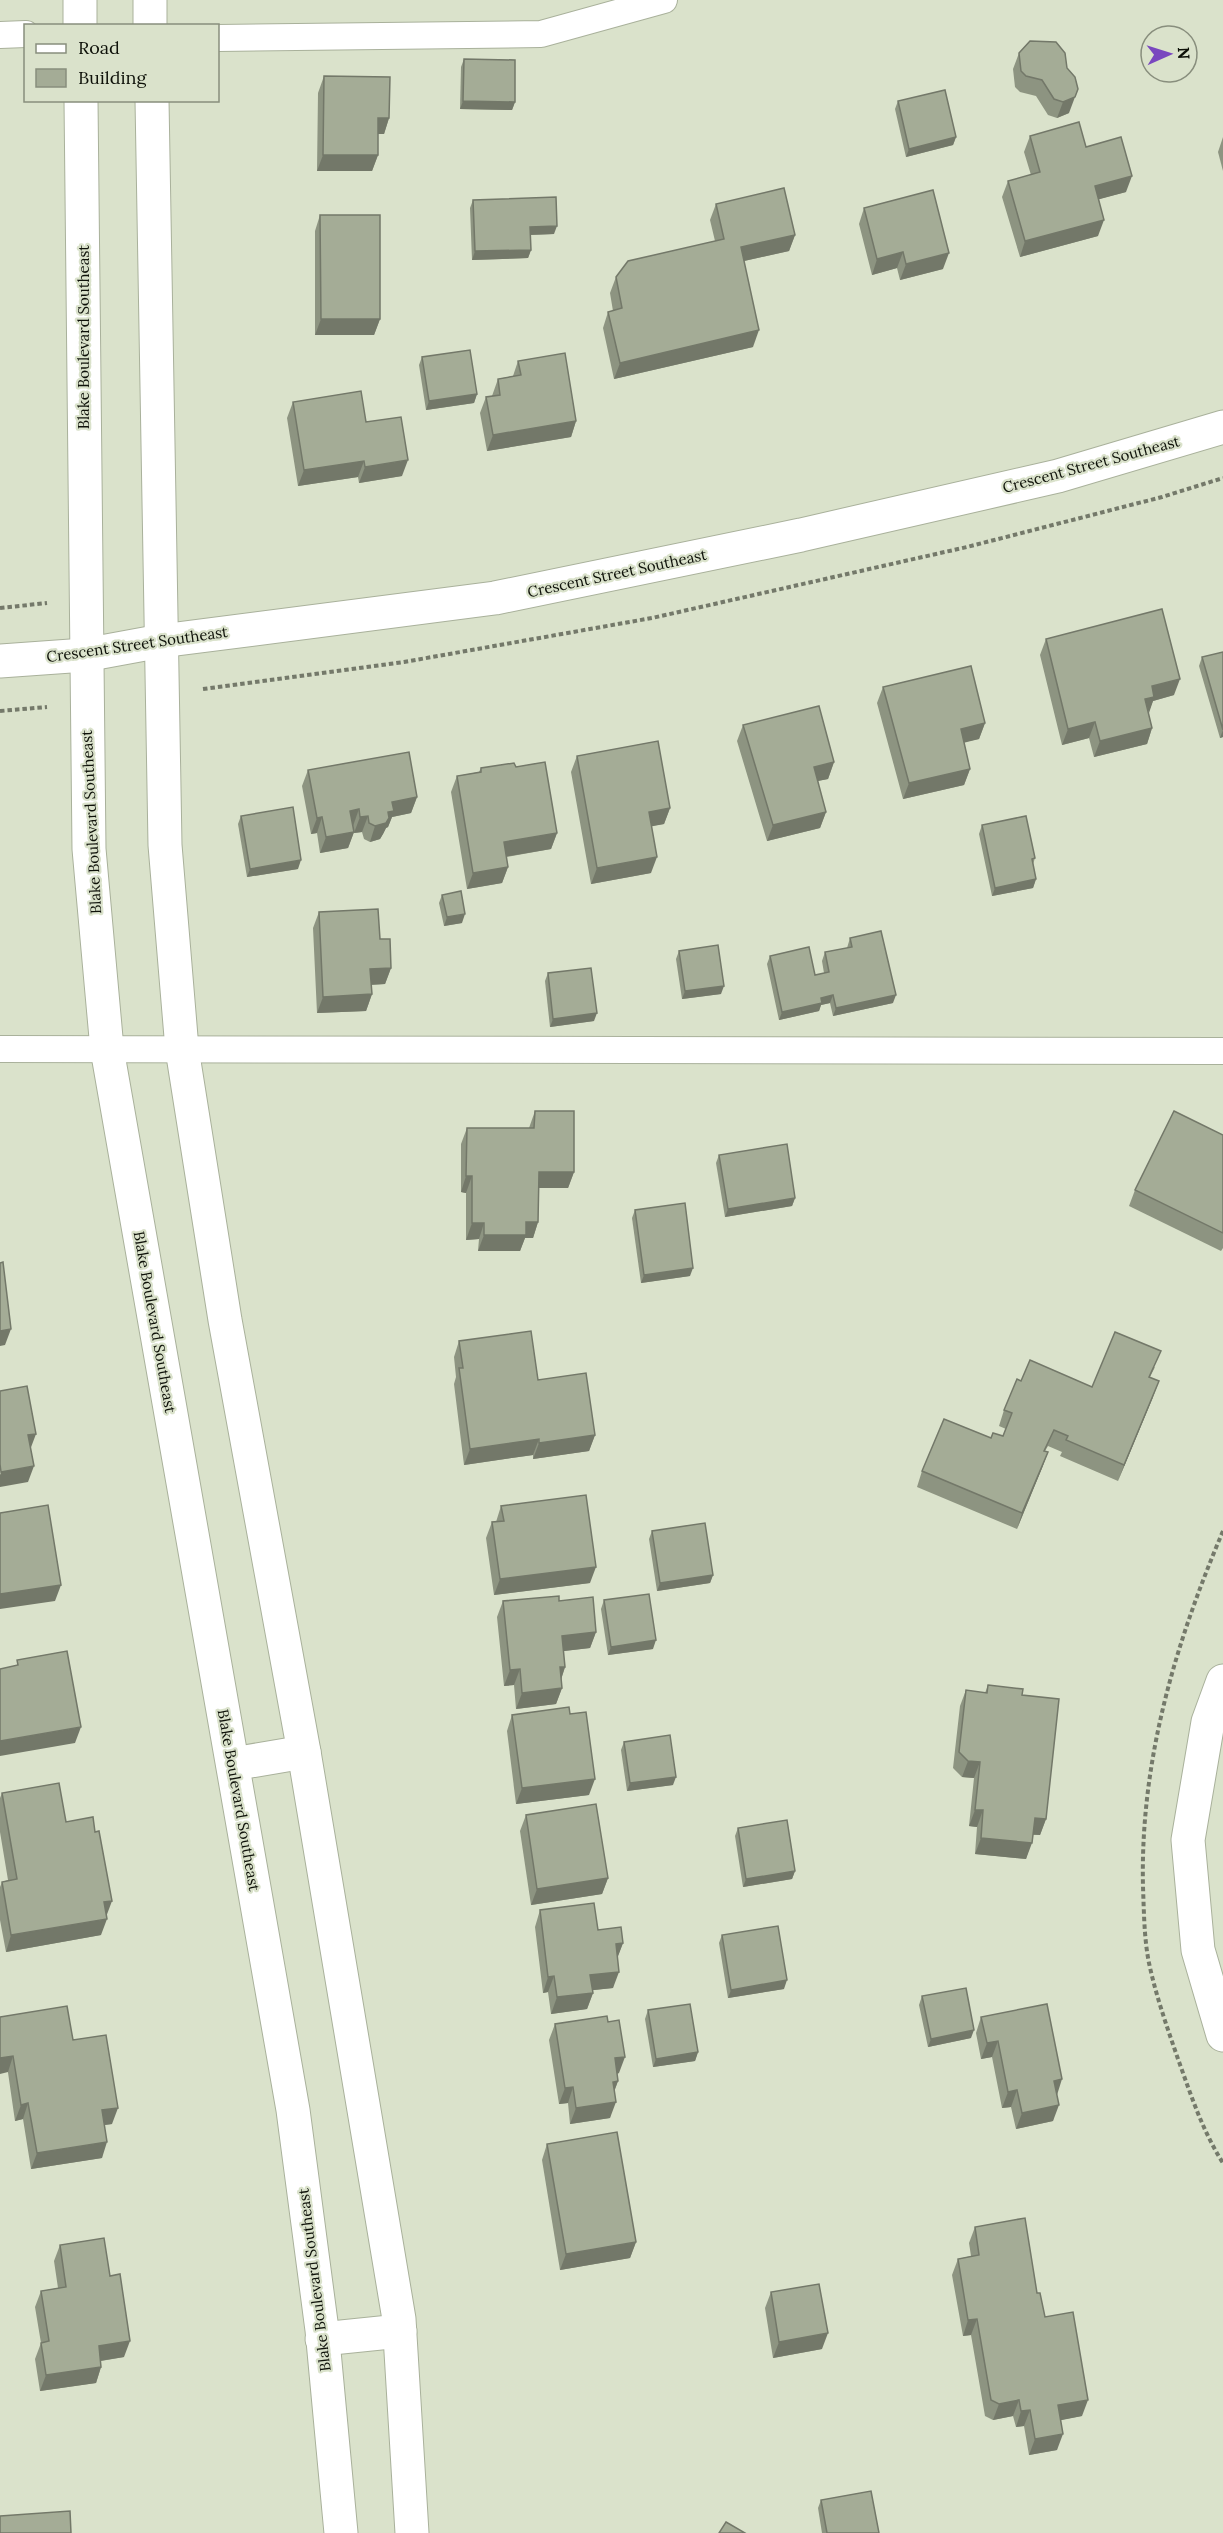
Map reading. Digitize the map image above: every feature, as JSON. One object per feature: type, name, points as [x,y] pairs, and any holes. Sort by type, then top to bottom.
[{"type":"street","points":[[80,0],[80,24]]},
{"type":"street","points":[[150,0],[150,24]]},
{"type":"street","name":"Blake Boulevard Southeast","points":[[81,102],[85,654],[89,849],[107,1049],[293,2110],[322,2339],[341,2533]]},
{"type":"street","points":[[152,102],[165,845],[182,1049],[225,1320],[304,1752],[362,2089],[399,2331],[412,2533]]},
{"type":"street","name":"Crescent Street Southeast","points":[[0,661],[85,654],[161,641],[495,598],[801,535],[1058,476],[1223,427]]},
{"type":"street","points":[[1223,1681],[1208,1722],[1188,1840],[1198,1950],[1223,2035]]},
{"type":"street","points":[[233,1764],[304,1752]]},
{"type":"street","points":[[322,2339],[399,2331]]},
{"type":"lane","points":[[219,38],[541,34],[664,0]]},
{"type":"lane","points":[[0,35],[24,34]]},
{"type":"lane","points":[[0,1049],[1223,1051]]},
{"type":"path","points":[[196,690],[404,662],[652,618],[967,547],[1162,497],[1223,478]]},
{"type":"path","points":[[0,608],[50,602]]},
{"type":"path","points":[[0,711],[53,706]]},
{"type":"building","points":[[1030,41],[1056,42],[1065,53],[1067,68],[1075,77],[1078,89],[1075,97],[1063,102],[1054,99],[1042,80],[1026,76],[1021,71],[1019,53]]},
{"type":"building","points":[[464,59],[515,60],[515,102],[463,101]]},
{"type":"building","points":[[324,76],[390,77],[389,118],[378,118],[378,155],[323,155]]},
{"type":"building","points":[[945,90],[956,137],[909,149],[898,101]]},
{"type":"building","points":[[1079,122],[1086,147],[1121,137],[1132,176],[1095,186],[1104,220],[1025,241],[1008,181],[1040,172],[1030,136]]},
{"type":"building","points":[[784,188],[795,235],[741,247],[759,330],[620,363],[608,312],[622,308],[616,277],[628,261],[724,239],[716,204]]},
{"type":"building","points":[[933,190],[949,253],[906,264],[903,252],[877,259],[864,208]]},
{"type":"building","points":[[556,197],[557,226],[530,227],[531,250],[475,251],[473,200]]},
{"type":"building","points":[[320,215],[380,215],[380,319],[321,319]]},
{"type":"building","points":[[470,350],[477,394],[429,401],[422,357]]},
{"type":"building","points":[[565,353],[576,421],[493,435],[486,397],[500,395],[498,379],[521,375],[518,361]]},
{"type":"building","points":[[361,391],[366,422],[401,417],[408,460],[365,467],[364,461],[304,470],[293,402]]},
{"type":"building","points":[[1162,609],[1180,679],[1152,686],[1154,697],[1145,699],[1152,728],[1100,741],[1095,722],[1068,729],[1046,639]]},
{"type":"building","points":[[1223,652],[1223,730],[1202,657]]},
{"type":"building","points":[[971,666],[985,723],[961,729],[970,769],[909,783],[883,687]]},
{"type":"building","points":[[819,706],[834,762],[814,767],[826,812],[773,825],[743,725]]},
{"type":"building","points":[[658,741],[670,808],[649,812],[657,857],[597,868],[577,756]]},
{"type":"building","points":[[409,752],[417,797],[392,802],[394,811],[388,812],[389,818],[386,823],[375,826],[369,823],[368,816],[360,817],[359,809],[350,811],[354,832],[326,837],[322,817],[317,818],[308,770]]},
{"type":"building","points":[[545,762],[557,833],[504,842],[508,867],[473,873],[457,776],[481,772],[481,768],[514,763],[516,767]]},
{"type":"building","points":[[293,807],[301,860],[250,869],[241,816]]},
{"type":"building","points":[[1026,816],[1035,858],[1032,859],[1036,879],[995,888],[982,825]]},
{"type":"building","points":[[461,891],[465,914],[447,917],[442,895]]},
{"type":"building","points":[[378,909],[380,939],[390,939],[391,968],[370,969],[372,994],[323,997],[319,912]]},
{"type":"building","points":[[881,931],[896,995],[836,1008],[833,995],[821,998],[822,1003],[782,1012],[770,956],[809,947],[815,975],[829,972],[825,952],[852,947],[850,938]]},
{"type":"building","points":[[718,945],[724,986],[685,991],[679,951]]},
{"type":"building","points":[[591,968],[597,1013],[553,1019],[548,973]]},
{"type":"building","points":[[535,1111],[574,1111],[574,1172],[539,1172],[538,1222],[526,1222],[526,1235],[484,1235],[484,1223],[472,1223],[472,1176],[466,1176],[467,1128],[534,1128]]},
{"type":"building","points":[[1174,1111],[1223,1135],[1223,1233],[1135,1190]]},
{"type":"building","points":[[787,1144],[795,1198],[728,1209],[719,1155]]},
{"type":"building","points":[[685,1203],[693,1268],[644,1275],[635,1210]]},
{"type":"building","points":[[3,1262],[11,1329],[0,1331],[0,1263]]},
{"type":"building","points":[[531,1331],[538,1380],[586,1373],[595,1435],[539,1443],[539,1439],[470,1449],[459,1368],[463,1368],[459,1341]]},
{"type":"building","points":[[1115,1332],[1161,1351],[1149,1377],[1159,1381],[1124,1465],[1066,1440],[1068,1436],[1054,1430],[1044,1451],[1048,1452],[1022,1513],[922,1471],[944,1419],[991,1438],[993,1433],[1003,1436],[1012,1413],[1004,1410],[1017,1379],[1021,1381],[1030,1360],[1092,1387]]},
{"type":"building","points":[[27,1386],[36,1434],[28,1435],[34,1466],[1,1472],[0,1391]]},
{"type":"building","points":[[586,1495],[596,1567],[500,1579],[492,1522],[504,1521],[501,1506]]},
{"type":"building","points":[[48,1505],[61,1585],[0,1594],[0,1513]]},
{"type":"building","points":[[705,1523],[713,1575],[660,1583],[652,1531]]},
{"type":"building","points":[[649,1594],[656,1640],[611,1647],[604,1600]]},
{"type":"building","points":[[559,1596],[559,1601],[593,1597],[596,1632],[562,1636],[565,1667],[560,1667],[562,1688],[522,1693],[520,1669],[510,1670],[503,1601]]},
{"type":"building","points":[[67,1651],[81,1727],[0,1741],[0,1669],[18,1665],[17,1660]]},
{"type":"building","points":[[988,1685],[1023,1689],[1022,1695],[1059,1699],[1046,1819],[1035,1818],[1032,1843],[981,1838],[983,1810],[975,1810],[980,1762],[968,1761],[959,1752],[966,1690],[987,1693]]},
{"type":"building","points":[[569,1707],[570,1714],[586,1712],[595,1779],[522,1788],[512,1715]]},
{"type":"building","points":[[670,1735],[676,1777],[630,1783],[624,1742]]},
{"type":"building","points":[[59,1783],[66,1822],[93,1817],[95,1832],[99,1831],[112,1901],[104,1902],[107,1919],[11,1935],[2,1882],[17,1879],[2,1793]]},
{"type":"building","points":[[596,1804],[608,1878],[537,1889],[526,1815]]},
{"type":"building","points":[[787,1820],[795,1871],[746,1879],[738,1828]]},
{"type":"building","points":[[594,1903],[598,1930],[621,1927],[623,1943],[616,1944],[619,1972],[590,1975],[593,1993],[557,1997],[554,1976],[548,1977],[540,1910]]},
{"type":"building","points":[[778,1926],[787,1980],[731,1990],[722,1935]]},
{"type":"building","points":[[966,1988],[974,2030],[931,2039],[922,1996]]},
{"type":"building","points":[[690,2004],[698,2052],[656,2059],[648,2010]]},
{"type":"building","points":[[1047,2004],[1062,2079],[1054,2081],[1059,2105],[1022,2113],[1017,2090],[1008,2092],[998,2041],[987,2043],[981,2017]]},
{"type":"building","points":[[67,2006],[73,2040],[106,2035],[118,2108],[102,2110],[107,2142],[37,2153],[28,2103],[21,2105],[13,2056],[0,2058],[0,2017]]},
{"type":"building","points":[[607,2016],[608,2022],[619,2020],[625,2057],[615,2058],[618,2081],[613,2082],[616,2102],[576,2108],[573,2087],[565,2088],[555,2024]]},
{"type":"building","points":[[617,2132],[636,2242],[566,2254],[547,2144]]},
{"type":"building","points":[[1025,2218],[1037,2293],[1040,2293],[1045,2317],[1073,2312],[1088,2400],[1058,2405],[1063,2434],[1035,2439],[1030,2410],[1021,2411],[1019,2400],[999,2404],[991,2400],[977,2319],[968,2320],[958,2259],[979,2255],[975,2227]]},
{"type":"building","points":[[104,2238],[110,2276],[120,2274],[130,2341],[99,2346],[101,2367],[46,2375],[41,2343],[49,2341],[41,2291],[66,2287],[60,2245]]},
{"type":"building","points":[[819,2284],[828,2333],[779,2342],[771,2292]]},
{"type":"building","points":[[871,2491],[879,2533],[827,2533],[821,2500]]},
{"type":"building","points":[[70,2511],[71,2533],[0,2533],[0,2516]]},
{"type":"building","points":[[726,2522],[745,2533],[719,2533]]}]
